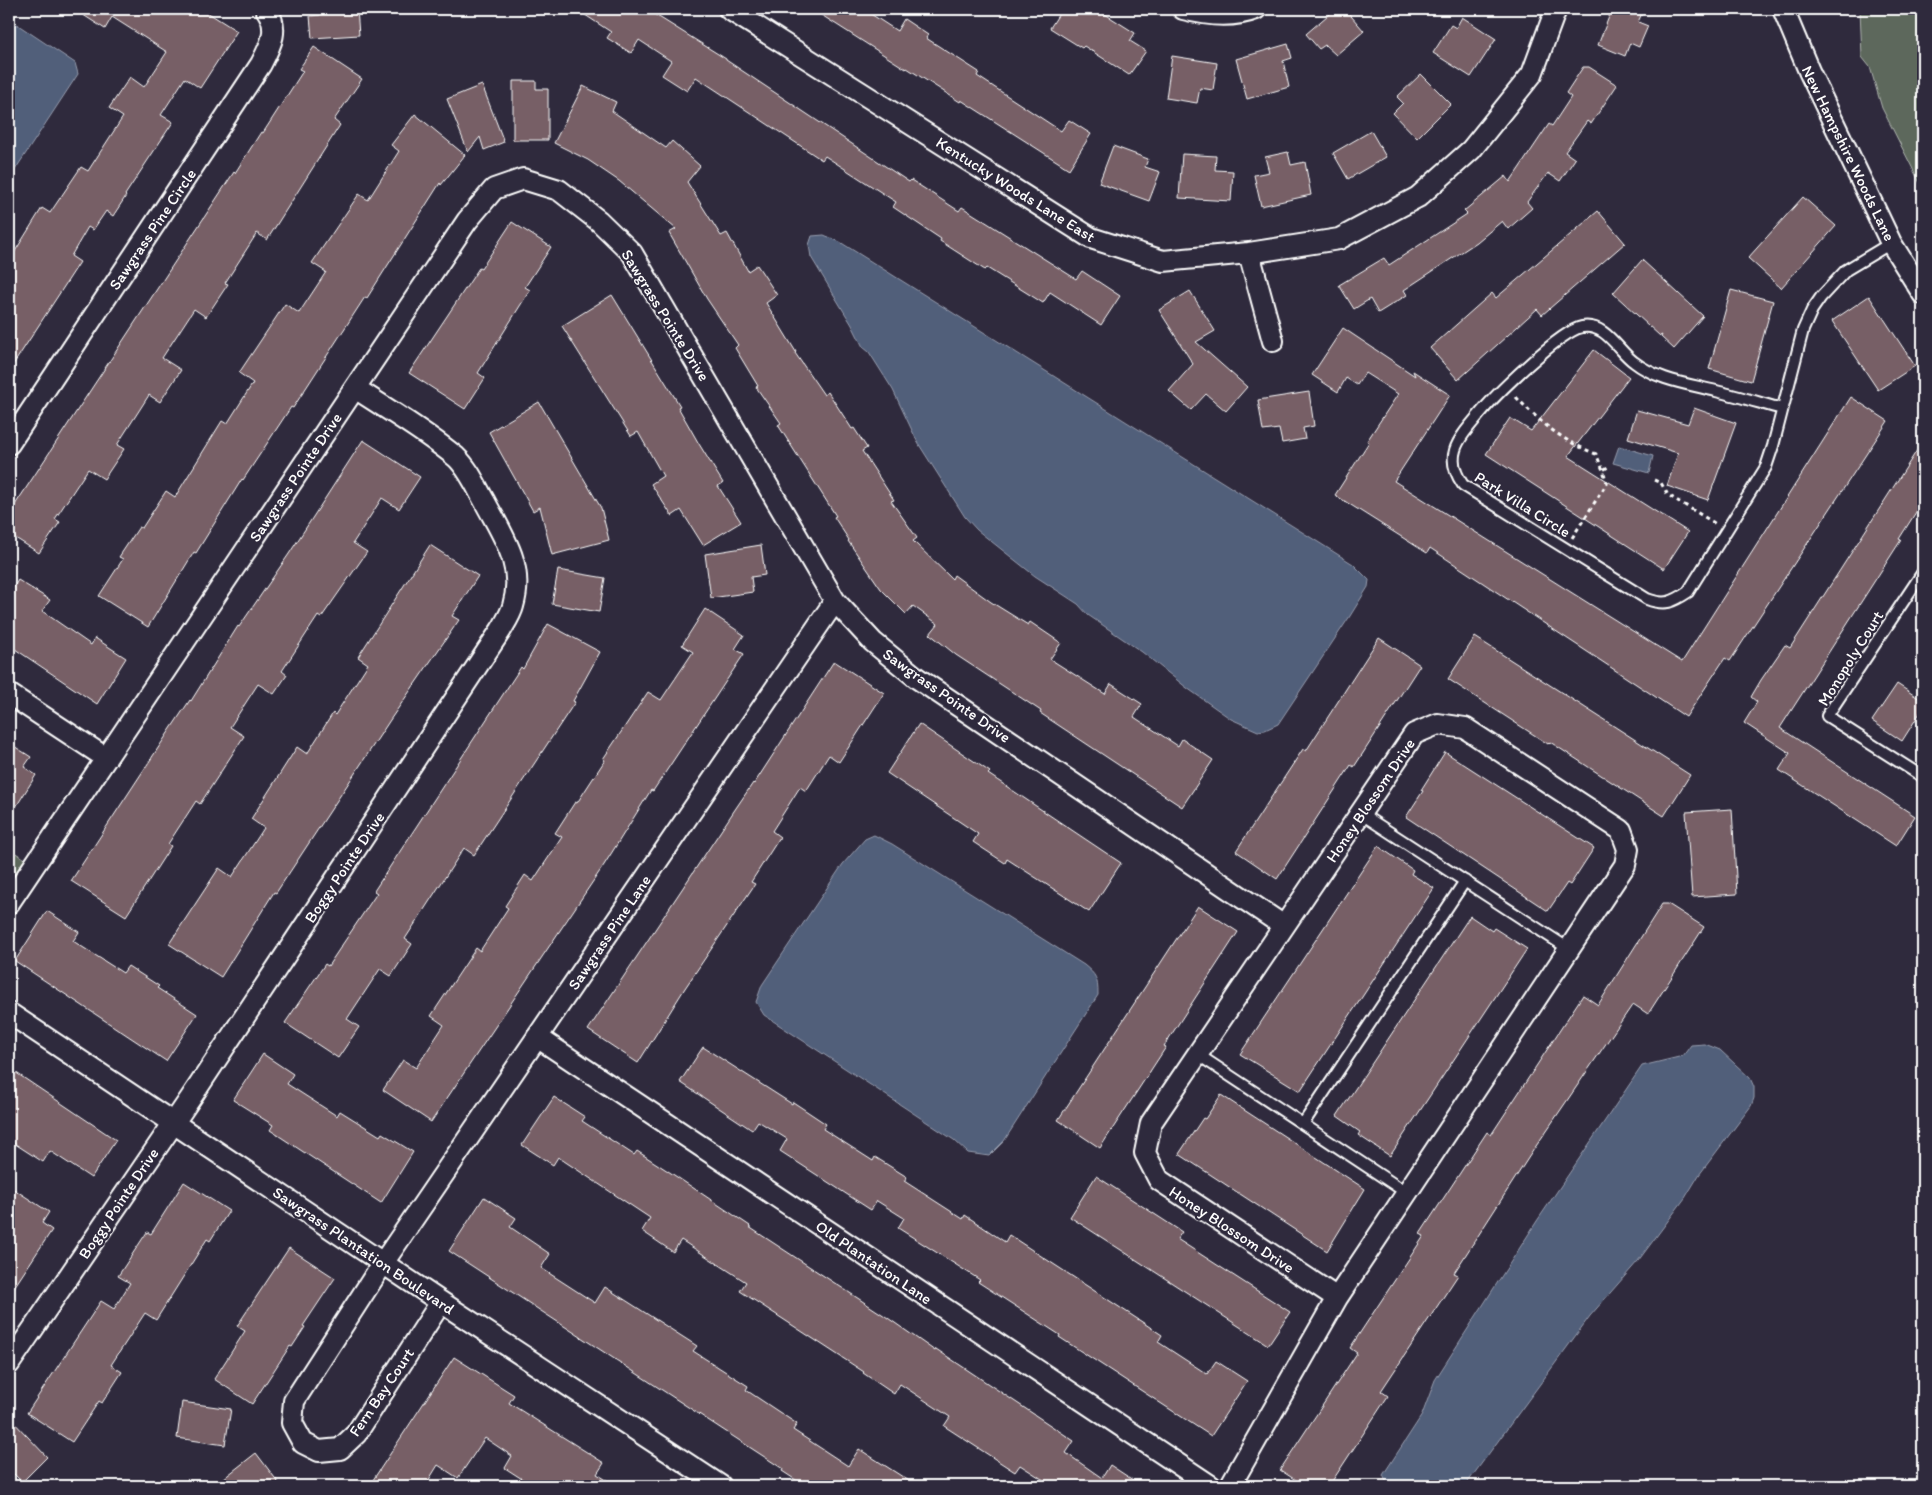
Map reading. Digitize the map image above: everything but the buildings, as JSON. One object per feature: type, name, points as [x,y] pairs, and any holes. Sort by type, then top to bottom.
[{"type":"street","name":"Sawgrass Pine Circle","points":[[9,444],[261,64],[274,36],[274,25],[266,9]]},
{"type":"street","name":"Kentucky Woods Lane East","points":[[729,9],[753,15],[1091,238],[1163,261],[1249,254],[1339,239],[1418,197],[1471,150],[1532,74],[1556,9]]},
{"type":"street","points":[[1183,9],[1205,14],[1230,14],[1256,9]]},
{"type":"street","name":"New Hampshire Woods Lane","points":[[1783,9],[1808,71],[1891,243],[1923,294]]},
{"type":"street","name":"Sawgrass Pointe Drive","points":[[9,903],[467,221],[494,189],[523,179],[559,190],[599,221],[632,253],[835,601],[873,642],[917,678],[1284,926]]},
{"type":"street","points":[[1249,254],[1273,341]]},
{"type":"street","name":"Boggy Pointe Drive","points":[[9,1364],[173,1123],[502,630],[513,608],[516,579],[511,550],[472,480],[458,459],[436,442],[355,388]]},
{"type":"street","name":"Sawgrass Pine Lane","points":[[383,1263],[835,601]]},
{"type":"street","points":[[9,694],[106,758]]},
{"type":"street","name":"Honey Blossom Drive","points":[[1230,1486],[1337,1298],[1625,865],[1628,849],[1621,830],[1465,728],[1438,724],[1414,734],[1151,1123],[1145,1154],[1158,1180],[1337,1298]]},
{"type":"street","name":"Sawgrass Plantation Boulevard","points":[[9,1013],[441,1302],[721,1486]]},
{"type":"street","name":"Old Plantation Lane","points":[[538,1037],[1211,1486]]},
{"type":"street","name":"Fern Bay Court","points":[[383,1263],[294,1401],[292,1423],[303,1442],[319,1451],[340,1449],[356,1434],[441,1302]]},
{"type":"lane","name":"Park Villa Circle","points":[[1782,409],[1666,378],[1633,362],[1606,334],[1582,327],[1564,336],[1505,386],[1478,416],[1455,450],[1452,464],[1456,475],[1463,485],[1647,599],[1658,603],[1676,600],[1688,592],[1766,466],[1773,446],[1803,330],[1812,310],[1821,297],[1846,270],[1891,243]]},
{"type":"lane","name":"Monopoly Court","points":[[1923,572],[1827,716],[1923,777]]},
{"type":"lane","points":[[1360,813],[1569,949]]},
{"type":"lane","points":[[1303,1124],[1465,881]]},
{"type":"lane","points":[[1197,1054],[1407,1193]]},
{"type":"path","points":[[1505,386],[1542,424],[1573,444],[1596,454],[1607,482],[1565,548]]},
{"type":"path","points":[[1602,470],[1608,467]]},
{"type":"path","points":[[1654,480],[1661,483],[1668,495],[1727,530]]},
{"type":"green space","points":[[1860,9],[1923,9],[1923,189],[1882,108],[1870,67],[1862,57]]},
{"type":"green space","points":[[9,849],[27,860],[9,888]]},
{"type":"water","points":[[9,19],[75,63],[78,74],[9,179]]},
{"type":"water","points":[[824,235],[840,242],[1353,564],[1369,580],[1368,587],[1350,616],[1278,724],[1258,731],[1231,719],[1187,688],[1142,652],[1088,615],[1078,604],[1035,576],[977,530],[965,517],[918,443],[893,390],[869,352],[863,347],[811,257],[809,245],[812,236]]},
{"type":"water","points":[[1619,446],[1653,456],[1649,473],[1613,463]]},
{"type":"water","points":[[874,835],[892,844],[1084,965],[1094,974],[1097,981],[1098,995],[1004,1141],[989,1156],[968,1153],[954,1140],[764,1015],[756,1002],[762,985],[843,864],[865,839]]},
{"type":"water","points":[[1705,1044],[1720,1050],[1750,1078],[1754,1087],[1754,1098],[1751,1106],[1638,1261],[1590,1316],[1465,1486],[1388,1486],[1383,1475],[1422,1415],[1435,1380],[1537,1221],[1642,1066],[1683,1056],[1691,1045]]}]
